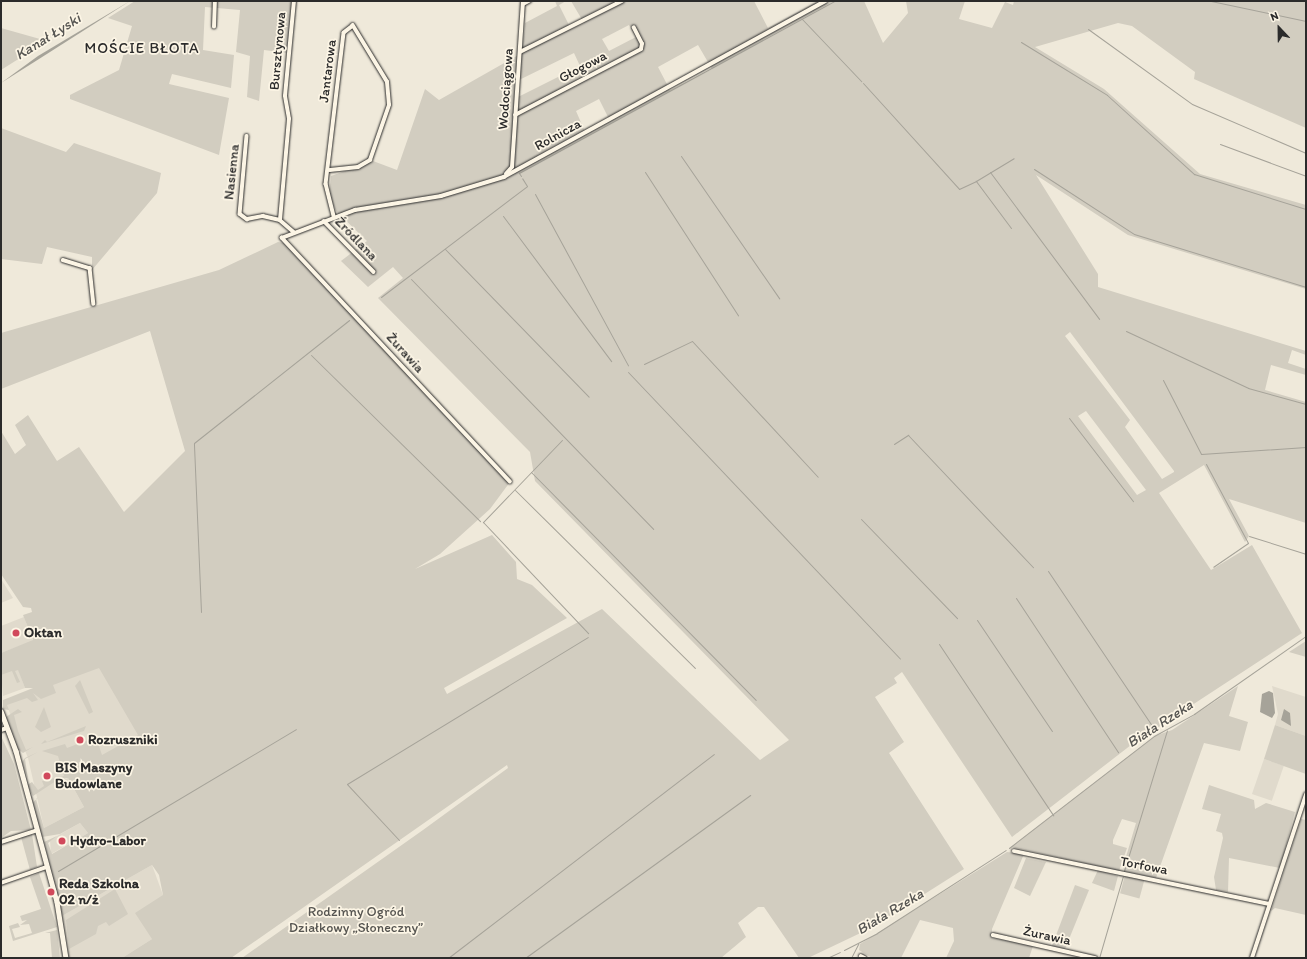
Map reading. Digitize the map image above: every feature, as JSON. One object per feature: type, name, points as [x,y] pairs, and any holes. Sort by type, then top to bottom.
[{"type":"main road","points":[[1,711],[37,830],[61,921],[66,958]]},
{"type":"street","points":[[214,27],[215,1]]},
{"type":"street","name":"Bursztynowa","points":[[280,220],[289,119],[285,103],[294,1]]},
{"type":"street","points":[[523,2],[529,1]]},
{"type":"street","points":[[520,52],[622,1]]},
{"type":"street","name":"Rolnicza","points":[[282,238],[294,232],[366,206],[441,196],[504,177],[825,1]]},
{"type":"street","name":"Wodociągowa","points":[[504,177],[512,167],[523,2]]},
{"type":"street","name":"Jantarowa","points":[[330,170],[358,167],[370,160],[389,105],[387,82],[353,26],[344,33],[330,170],[326,192],[334,217]]},
{"type":"street","name":"Głogowa","points":[[515,115],[641,49],[642,44],[634,28]]},
{"type":"street","name":"Nasienna","points":[[247,136],[240,214],[246,219],[263,216],[280,220]]},
{"type":"street","points":[[280,220],[294,232]]},
{"type":"street","name":"Źródlana","points":[[324,221],[374,272]]},
{"type":"street","name":"Żurawia","points":[[282,238],[510,482]]},
{"type":"street","points":[[63,260],[90,268],[94,304]]},
{"type":"street","points":[[1,730],[7,728]]},
{"type":"street","points":[[1252,958],[1306,795]]},
{"type":"street","points":[[1,842],[37,830]]},
{"type":"street","name":"Torfowa","points":[[1014,851],[1269,904]]},
{"type":"street","points":[[1,883],[46,867]]},
{"type":"street","name":"Żurawia","points":[[993,935],[1095,958]]},
{"type":"street","points":[[860,956],[865,958]]},
{"type":"shaded area","points":[[130,1],[39,59],[1,83],[38,56]]},
{"type":"shaded area","points":[[1,579],[13,598],[1,603]]},
{"type":"shaded area","name":"Oktan","points":[[24,617],[33,641],[1,653],[1,626]]},
{"type":"shaded area","points":[[100,663],[139,735],[61,781],[68,778],[84,807],[44,828],[28,758],[5,701]]},
{"type":"shaded area","points":[[17,666],[25,688],[3,696],[1,673]]},
{"type":"shaded area","points":[[1272,686],[1306,697],[1306,736],[1275,725],[1278,714]]},
{"type":"shaded area","points":[[1269,691],[1273,693],[1275,713],[1272,718],[1260,712],[1262,694]]},
{"type":"shaded area","points":[[1284,709],[1290,713],[1291,726],[1281,720]]},
{"type":"shaded area","points":[[1264,759],[1284,766],[1272,801],[1252,794]]},
{"type":"shaded area","points":[[80,823],[88,833],[51,854],[50,840]]},
{"type":"shaded area","points":[[152,865],[163,895],[152,939],[122,958],[68,958],[62,916]]},
{"type":"green space","points":[[135,1],[292,1],[288,53],[264,50],[259,101],[247,97],[250,56],[236,52],[240,10],[205,7],[203,50],[234,55],[231,88],[172,74],[169,84],[229,98],[219,155],[70,99],[70,95],[119,70],[132,26],[108,18]]},
{"type":"green space","name":"Rodzinny Ogród Działkowy „Słoneczny”","points":[[555,1],[566,1],[559,5],[571,29],[584,23],[571,1],[754,1],[768,28],[818,1],[864,1],[883,43],[908,13],[906,1],[965,1],[959,19],[992,28],[1005,2],[1013,5],[1014,1],[1306,1],[1306,128],[1194,79],[1195,72],[1132,26],[1118,23],[1035,47],[1104,89],[1200,174],[1306,205],[1306,289],[1128,235],[1036,175],[1098,274],[1098,287],[1306,351],[1306,355],[1292,350],[1288,363],[1306,369],[1306,375],[1271,365],[1265,390],[1306,402],[1306,523],[1229,499],[1249,536],[1245,542],[1204,465],[1159,493],[1211,570],[1252,545],[1302,633],[1131,745],[1012,837],[902,672],[894,678],[897,683],[875,697],[904,742],[889,753],[964,869],[871,928],[808,958],[799,958],[764,907],[758,907],[738,923],[746,937],[721,958],[242,958],[423,830],[508,768],[507,765],[231,958],[122,958],[152,939],[135,913],[163,895],[159,875],[152,865],[62,916],[44,842],[57,836],[48,843],[52,854],[88,833],[80,823],[60,834],[42,837],[32,803],[36,799],[44,828],[84,807],[68,778],[59,779],[33,796],[27,785],[32,782],[38,790],[44,786],[42,781],[64,776],[58,756],[42,751],[65,744],[67,748],[96,737],[102,755],[138,735],[99,668],[53,685],[56,693],[41,699],[33,693],[38,700],[32,702],[27,698],[7,705],[9,710],[3,709],[3,700],[33,688],[25,688],[18,670],[15,671],[20,682],[17,683],[12,671],[1,675],[1,653],[33,640],[23,615],[32,612],[31,608],[23,607],[1,574],[1,431],[15,454],[26,445],[15,425],[28,415],[57,461],[79,447],[124,512],[185,451],[150,331],[1,389],[1,333],[219,270],[278,242],[284,243],[510,482],[490,509],[440,554],[415,569],[492,535],[516,562],[517,579],[532,585],[567,618],[444,688],[447,694],[602,609],[760,760],[789,740],[535,481],[530,452],[378,298],[403,278],[393,267],[368,287],[341,261],[367,241],[336,211],[329,194],[331,176],[373,161],[397,170],[425,89],[439,100],[522,53],[525,23],[557,6]],"holes":[[[629,25],[636,37],[609,51],[602,39]],[[698,45],[712,69],[670,90],[658,67]],[[574,53],[580,66],[514,99],[515,82]],[[599,99],[610,121],[586,134],[576,111]],[[1070,332],[1174,472],[1162,479],[1125,427],[1130,420],[1065,336]],[[1086,411],[1146,490],[1137,495],[1078,416]]]},
{"type":"green space","points":[[1,28],[47,41],[1,70]]},
{"type":"green space","points":[[1,128],[66,152],[74,143],[161,173],[157,193],[92,270],[92,257],[47,247],[42,264],[1,259]]},
{"type":"green space","points":[[1306,641],[1306,657],[1289,652]]},
{"type":"green space","points":[[80,680],[93,712],[89,714],[75,686]]},
{"type":"green space","points":[[1238,686],[1229,716],[1248,722],[1240,751],[1204,743],[1156,878],[1125,872],[1123,867],[1136,823],[1122,819],[1113,840],[1113,844],[1127,848],[1119,871],[1011,847],[1155,736],[1172,730]]},
{"type":"green space","points":[[44,707],[51,727],[41,732],[35,727]]},
{"type":"green space","points":[[18,709],[22,712],[14,715],[18,731],[26,750],[33,747],[23,753],[18,749],[6,717]]},
{"type":"green space","points":[[1275,725],[1306,736],[1306,774],[1264,759]]},
{"type":"green space","points":[[86,726],[84,731],[41,744],[45,740],[47,742]]},
{"type":"green space","points":[[1,736],[14,764],[31,830],[11,831],[1,838]]},
{"type":"green space","points":[[38,752],[25,759],[28,779],[22,762],[25,758]]},
{"type":"green space","points":[[1209,785],[1254,800],[1255,809],[1266,803],[1295,812],[1280,868],[1229,858],[1228,892],[1216,890],[1214,877],[1223,838],[1222,833],[1216,831],[1221,814],[1202,809]]},
{"type":"green space","points":[[1301,819],[1306,820],[1306,915],[1275,908],[1271,911]]},
{"type":"green space","points":[[32,834],[37,867],[30,870],[21,837]]},
{"type":"green space","points":[[1007,852],[1024,854],[992,929],[992,938],[1033,946],[1029,958],[946,958],[954,941],[953,928],[920,920],[901,958],[872,958],[859,950],[860,944]]},
{"type":"green space","points":[[1026,858],[1046,862],[1030,896],[1014,888]]},
{"type":"green space","points":[[1098,870],[1118,876],[1114,891],[1092,883]]},
{"type":"green space","points":[[39,873],[57,927],[13,941],[9,926],[18,923],[20,927],[12,929],[15,938],[32,933],[29,924],[20,925],[27,920],[22,921],[20,916],[41,909],[30,877]]},
{"type":"green space","points":[[1125,875],[1144,880],[1139,899],[1120,893]]},
{"type":"green space","points":[[1075,885],[1089,890],[1065,949],[1052,946]]},
{"type":"green space","points":[[115,889],[128,914],[109,926],[106,922],[98,926],[96,934],[69,949],[66,920]]},
{"type":"green space","points":[[57,930],[60,958],[52,958],[50,933],[45,933]]},
{"type":"waterway","points":[[521,176],[519,173],[834,1]]},
{"type":"waterway","points":[[1211,1],[1306,21]]},
{"type":"waterway","points":[[802,19],[861,81]]},
{"type":"waterway","points":[[1088,29],[1192,104],[1306,153]]},
{"type":"waterway","points":[[1021,42],[1107,95],[1194,174],[1306,209]]},
{"type":"waterway","points":[[863,83],[959,189],[976,181]]},
{"type":"waterway","points":[[1220,144],[1306,176]]},
{"type":"waterway","points":[[681,156],[779,298]]},
{"type":"waterway","points":[[1011,228],[976,181],[1014,158]]},
{"type":"waterway","points":[[1034,169],[1134,234],[1306,287]]},
{"type":"waterway","points":[[645,172],[738,315]]},
{"type":"waterway","points":[[990,172],[1099,319]]},
{"type":"waterway","points":[[381,297],[527,186],[522,178]]},
{"type":"waterway","points":[[535,194],[628,365]]},
{"type":"waterway","points":[[503,216],[611,361]]},
{"type":"waterway","points":[[445,249],[589,397]]},
{"type":"waterway","points":[[411,279],[653,529]]},
{"type":"waterway","points":[[201,612],[194,443],[349,320]]},
{"type":"waterway","points":[[1126,331],[1248,388],[1306,404]]},
{"type":"waterway","points":[[644,364],[692,341],[818,477]]},
{"type":"waterway","points":[[311,355],[480,521]]},
{"type":"waterway","points":[[628,372],[900,659]]},
{"type":"waterway","points":[[1163,380],[1201,454],[1306,447]]},
{"type":"waterway","points":[[1069,418],[1133,501]]},
{"type":"waterway","points":[[894,444],[908,435],[1033,567]]},
{"type":"waterway","points":[[562,440],[483,522],[588,633]]},
{"type":"waterway","points":[[1206,464],[1248,543],[1213,567]]},
{"type":"waterway","points":[[531,472],[756,700]]},
{"type":"waterway","points":[[515,490],[695,668]]},
{"type":"waterway","points":[[861,519],[957,618]]},
{"type":"waterway","points":[[1249,536],[1306,554]]},
{"type":"waterway","points":[[1048,571],[1153,727]]},
{"type":"waterway","points":[[1016,598],[1118,752]]},
{"type":"waterway","points":[[977,620],[1052,731]]},
{"type":"waterway","name":"Biała Rzeka","points":[[1009,848],[1154,736],[1194,714],[1306,636]]},
{"type":"waterway","points":[[399,840],[347,784],[588,637]]},
{"type":"waterway","points":[[939,644],[1053,815]]},
{"type":"waterway","points":[[58,871],[296,729]]},
{"type":"waterway","points":[[1124,871],[1167,730]]},
{"type":"waterway","points":[[448,958],[714,754]]},
{"type":"waterway","points":[[525,958],[750,795]]},
{"type":"waterway","name":"Biała Rzeka","points":[[844,950],[877,933],[1006,850]]},
{"type":"waterway","points":[[1099,958],[1123,876]]},
{"type":"waterway","points":[[851,958],[858,944]]},
{"type":"waterway","name":"Biała Rzeka","points":[[827,958],[840,952]]},
{"type":"place","name":"Oktan","points":[[16,633]]},
{"type":"place","name":"Rozruszniki","points":[[80,740]]},
{"type":"place","name":"BIS Maszyny Budowlane","points":[[47,776]]},
{"type":"place","name":"Hydro-Labor","points":[[62,841]]},
{"type":"place","name":"Reda Szkolna 02 n/ż","points":[[51,892]]},
{"type":"district","name":"MOŚCIE BŁOTA","points":[[142,49]]},
{"type":"water label","name":"Kanał Łyski","points":[[48,37]]}]
